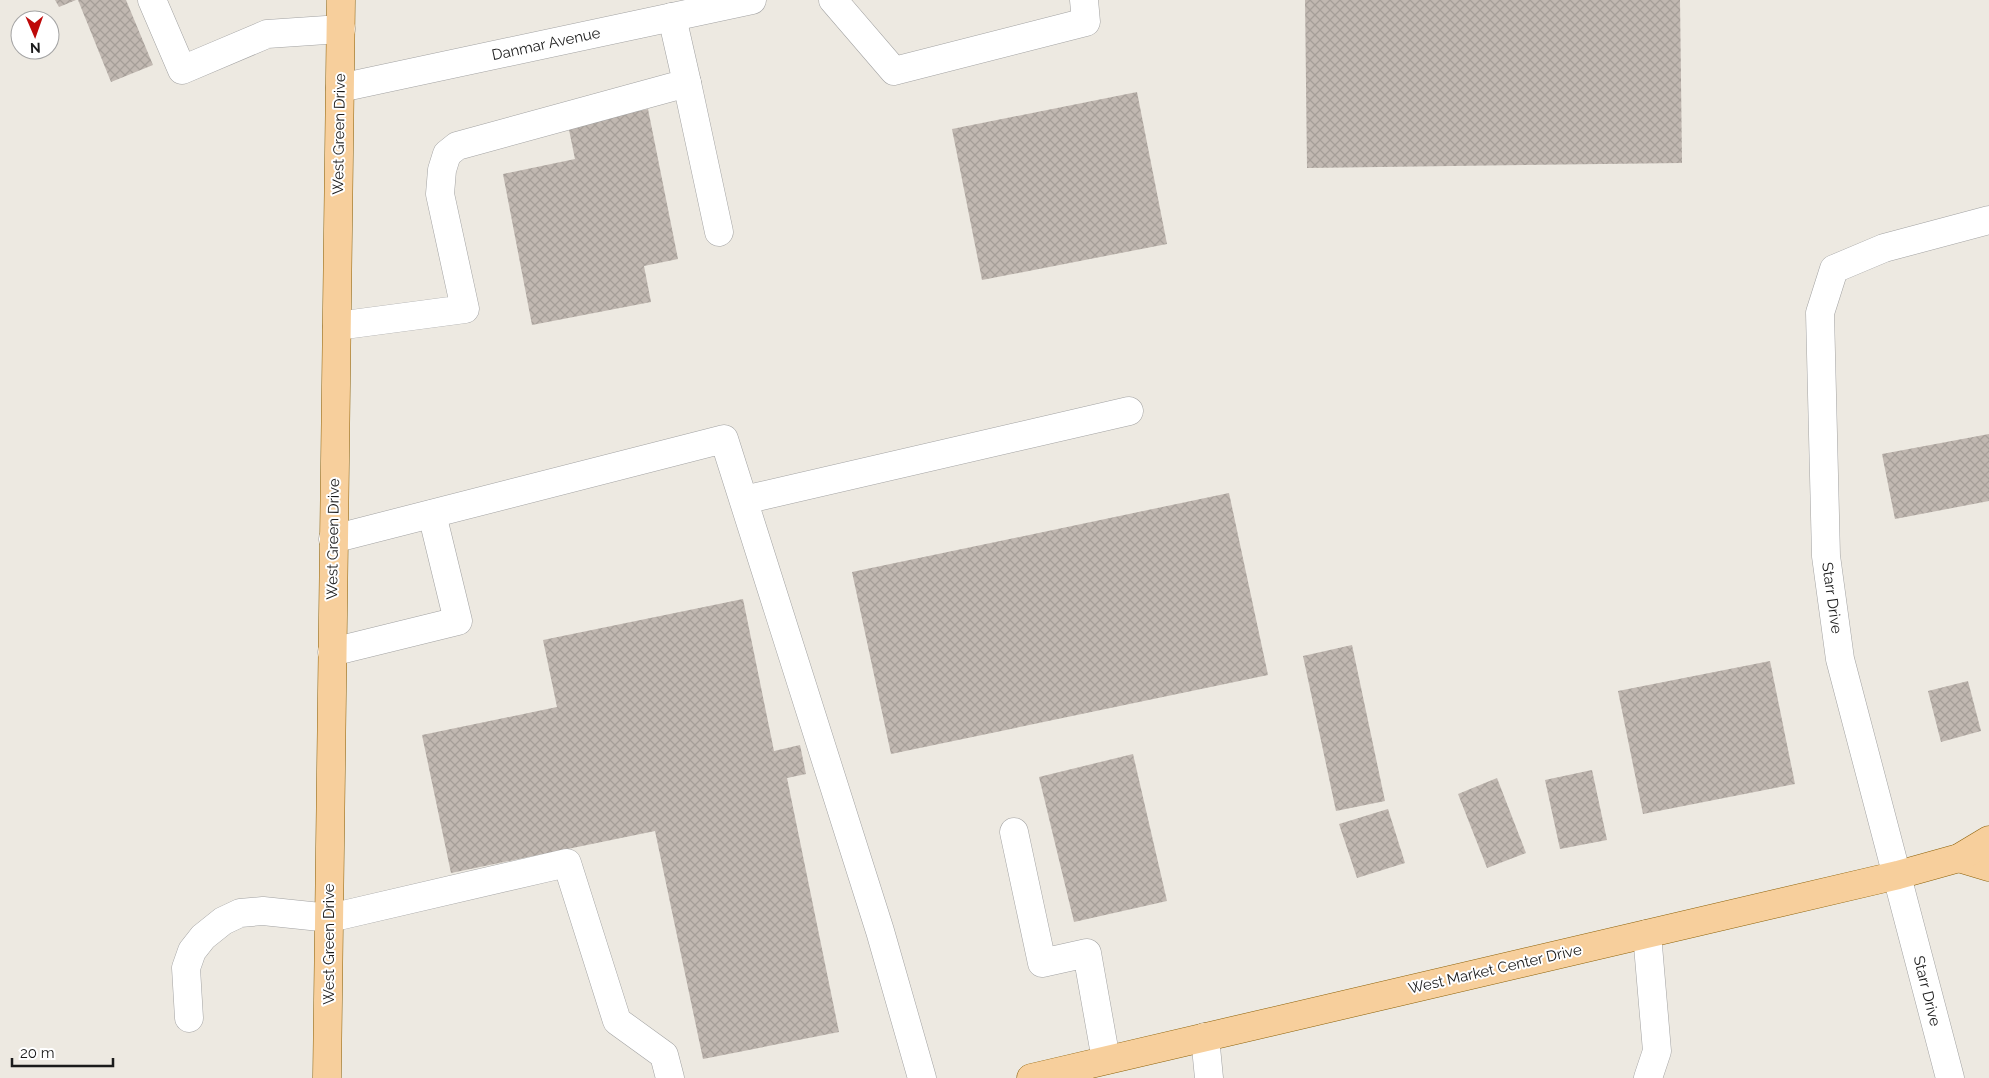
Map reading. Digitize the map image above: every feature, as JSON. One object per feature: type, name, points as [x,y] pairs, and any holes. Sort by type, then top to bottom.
[{"type":"main road","name":"West Green Drive","points":[[327,1078],[341,0]]},
{"type":"main road","name":"West Market Center Drive","points":[[1031,1078],[1898,875],[1959,858],[1989,840]]},
{"type":"main road","points":[[1959,858],[1989,867]]},
{"type":"street","points":[[152,0],[182,70],[267,34],[341,29]]},
{"type":"street","name":"Danmar Avenue","points":[[340,88],[752,0]]},
{"type":"street","points":[[833,0],[894,70],[1086,22],[1084,0]]},
{"type":"street","points":[[672,17],[719,232]]},
{"type":"street","points":[[337,326],[465,309],[440,194],[442,170],[447,154],[457,146],[687,83]]},
{"type":"street","name":"Starr Drive","points":[[1950,1078],[1840,659],[1826,556],[1820,313],[1834,269],[1884,248],[1989,220]]},
{"type":"street","points":[[744,500],[1129,411]]},
{"type":"street","points":[[333,539],[724,439],[877,922],[922,1078]]},
{"type":"street","points":[[332,652],[458,621],[432,514]]},
{"type":"street","points":[[1014,832],[1042,963],[1087,953],[1106,1060]]},
{"type":"street","points":[[189,1018],[186,968],[192,951],[203,936],[223,921],[240,913],[263,911],[330,918],[567,863],[617,1020],[664,1055],[670,1078]]},
{"type":"street","points":[[1647,934],[1657,1051],[1648,1078]]},
{"type":"street","points":[[1205,1037],[1209,1078]]},
{"type":"building","points":[[55,0],[76,0],[59,7]]},
{"type":"building","points":[[78,0],[126,0],[153,65],[111,82]]},
{"type":"building","points":[[1305,0],[1680,0],[1682,163],[1307,168]]},
{"type":"building","points":[[1137,92],[1167,244],[982,280],[952,129]]},
{"type":"building","points":[[648,109],[678,259],[644,266],[651,302],[532,325],[503,174],[575,159],[568,125]]},
{"type":"building","points":[[1989,434],[1989,501],[1895,519],[1882,454]]},
{"type":"building","points":[[1229,493],[1268,675],[891,754],[852,572]]},
{"type":"building","points":[[743,599],[774,751],[800,745],[806,774],[787,778],[839,1032],[703,1059],[655,831],[451,873],[422,735],[557,707],[543,640]]},
{"type":"building","points":[[1352,645],[1385,801],[1336,811],[1303,656]]},
{"type":"building","points":[[1770,661],[1795,784],[1643,814],[1618,691]]},
{"type":"building","points":[[1968,681],[1981,731],[1941,742],[1928,691]]},
{"type":"building","points":[[1133,754],[1167,901],[1074,922],[1039,777]]},
{"type":"building","points":[[1592,770],[1607,840],[1560,849],[1545,780]]},
{"type":"building","points":[[1497,778],[1526,853],[1487,868],[1458,794]]},
{"type":"building","points":[[1388,809],[1405,863],[1357,878],[1339,824]]}]
